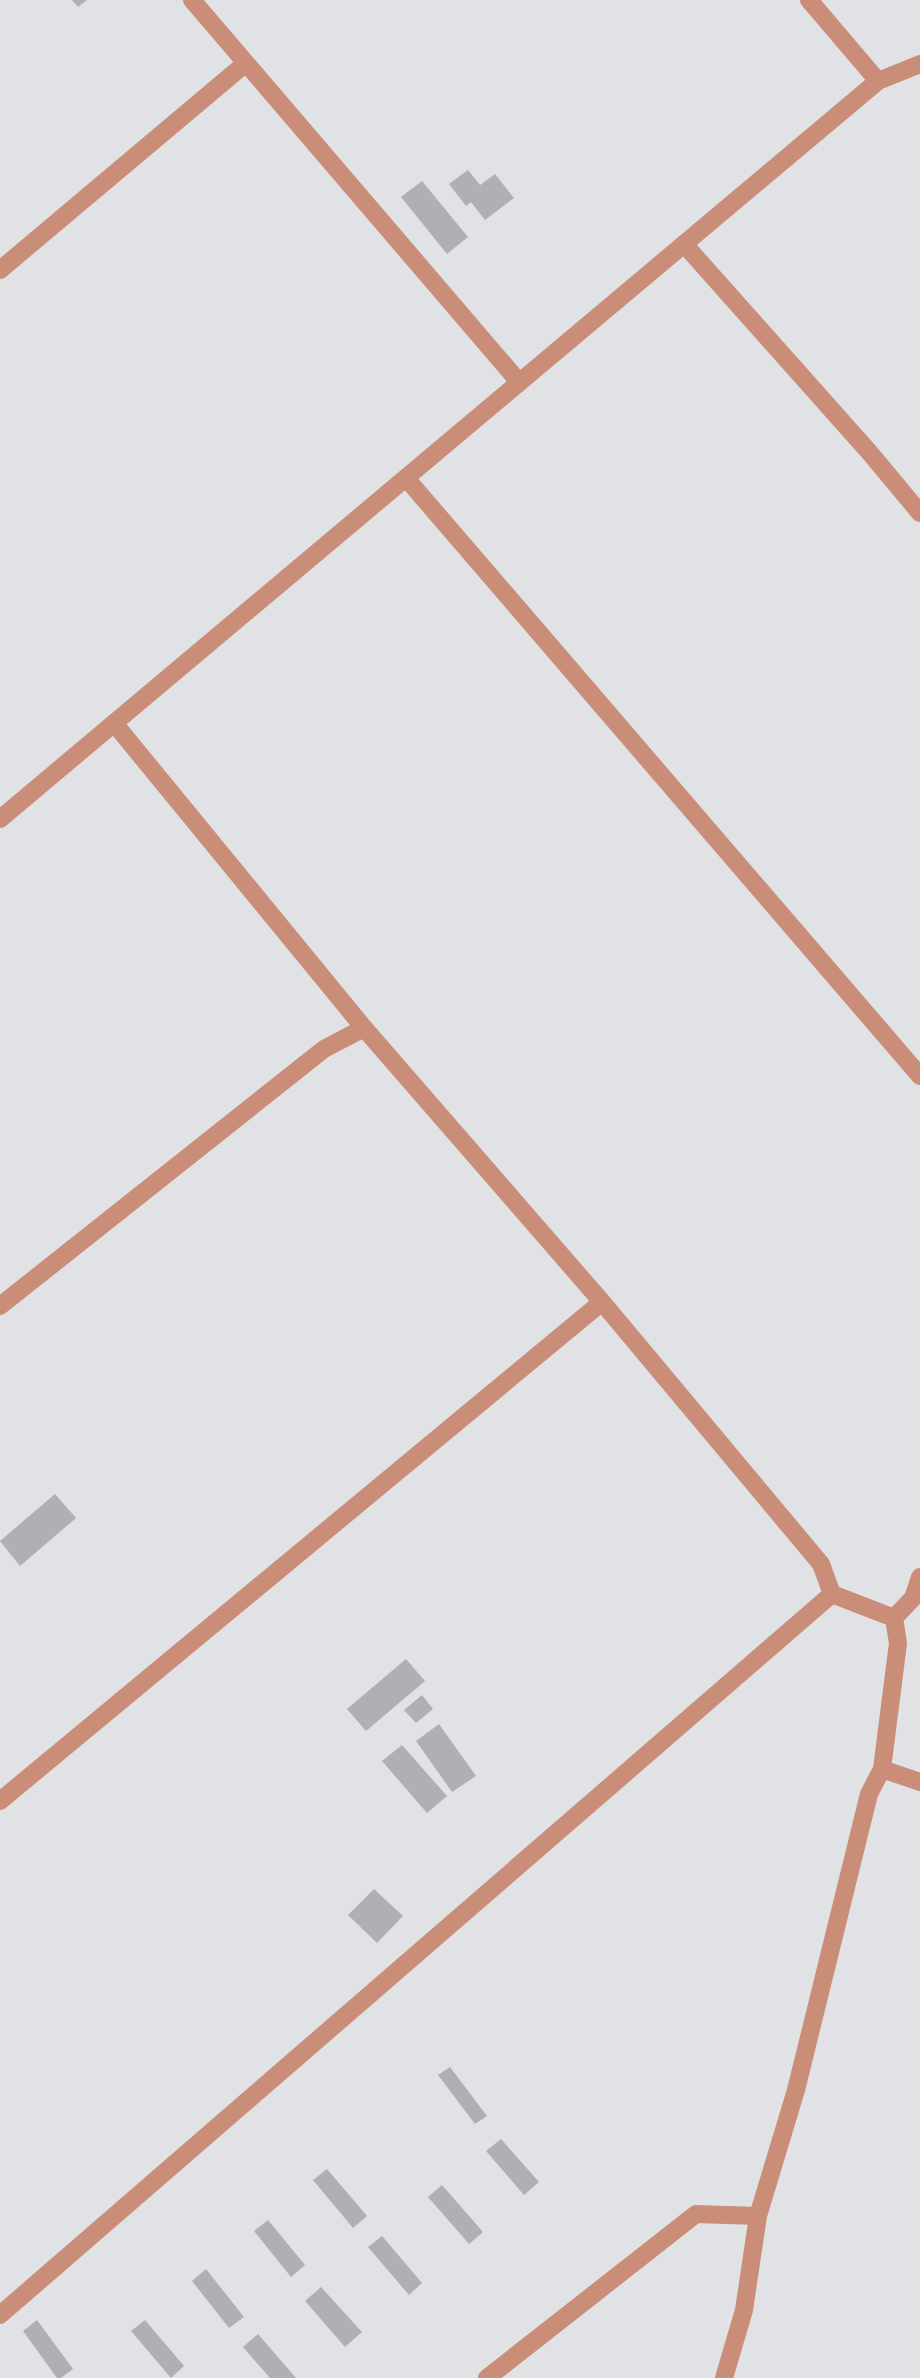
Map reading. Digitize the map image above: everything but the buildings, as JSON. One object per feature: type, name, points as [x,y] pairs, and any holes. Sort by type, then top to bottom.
[{"type":"street","points":[[192,0],[519,382]]},
{"type":"street","points":[[809,0],[878,81]]},
{"type":"street","points":[[0,270],[246,63]]},
{"type":"street","points":[[0,819],[878,81],[920,64]]},
{"type":"street","points":[[684,244],[870,453],[920,513]]},
{"type":"street","points":[[406,478],[920,1076]]},
{"type":"street","points":[[114,723],[364,1028],[602,1302],[821,1564],[832,1594],[894,1618]]},
{"type":"street","points":[[0,1306],[324,1049],[364,1028]]},
{"type":"street","points":[[0,1801],[602,1302]]},
{"type":"street","points":[[894,1618],[913,1598],[920,1577]]},
{"type":"street","points":[[0,2314],[832,1594]]},
{"type":"street","points":[[724,2378],[744,2310],[758,2216],[796,2090],[869,1794],[882,1769],[898,1643],[894,1618]]},
{"type":"street","points":[[882,1769],[920,1782]]},
{"type":"street","points":[[487,2378],[696,2214],[758,2216]]}]
